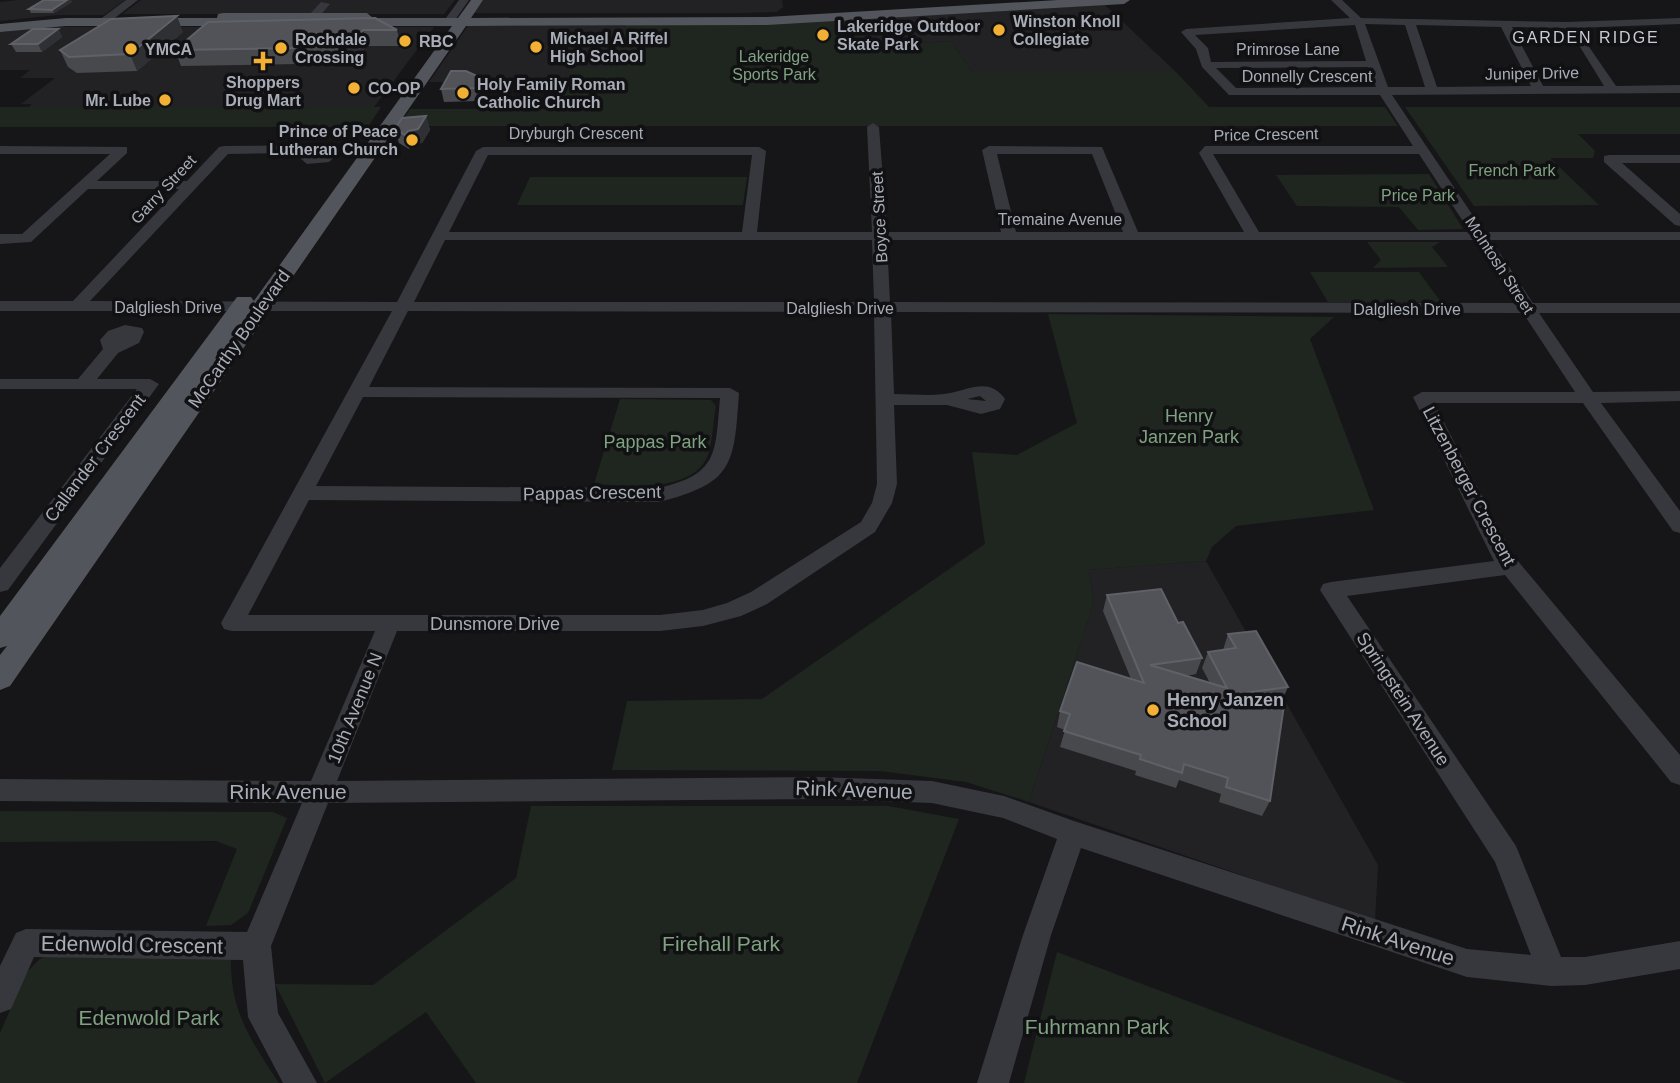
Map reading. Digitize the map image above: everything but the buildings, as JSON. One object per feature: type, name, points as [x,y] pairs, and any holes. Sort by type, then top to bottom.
[{"type":"main road","name":"McCarthy Boulevard","points":[[0,637],[251,306],[456,20],[477,0]]},
{"type":"main road","points":[[106,20],[767,21],[1051,0]]},
{"type":"main road","points":[[968,5],[1124,0]]},
{"type":"main road","points":[[0,25],[106,20],[313,17],[456,20]]},
{"type":"main road","name":"McCarthy Boulevard","points":[[0,678],[251,306]]},
{"type":"street","points":[[106,20],[133,0]]},
{"type":"street","name":"McCarthy Boulevard","points":[[456,20],[464,0]]},
{"type":"street","points":[[1336,0],[1361,21],[1567,25],[1680,21]]},
{"type":"street","points":[[313,17],[325,4]]},
{"type":"street","name":"McIntosh Street","points":[[1361,21],[1369,46],[1371,64],[1384,92],[1588,398],[1680,526]]},
{"type":"street","name":"Donnelly Crescent","points":[[1361,21],[1186,32],[1202,48],[1201,56],[1206,65],[1233,92],[1384,92]]},
{"type":"street","points":[[1409,22],[1432,91]]},
{"type":"street","points":[[1656,22],[1670,31]]},
{"type":"street","points":[[1505,24],[1538,89]]},
{"type":"street","points":[[1567,25],[1581,40],[1611,88]]},
{"type":"street","name":"Primrose Lane","points":[[1206,65],[1371,64]]},
{"type":"street","name":"Juniper Drive","points":[[1384,92],[1680,89]]},
{"type":"street","name":"Boyce Street","points":[[873,127],[881,237],[880,308]]},
{"type":"street","name":"Price Crescent","points":[[1254,236],[1206,153],[1210,149],[1424,150]]},
{"type":"street","points":[[0,150],[122,150],[26,239],[0,239]]},
{"type":"street","points":[[0,162],[15,150]]},
{"type":"street","name":"Garry Street","points":[[78,306],[224,150],[298,150]]},
{"type":"street","points":[[1010,236],[989,150],[1097,150],[1132,236]]},
{"type":"street","name":"Dryburgh Crescent","points":[[400,307],[483,151],[759,151],[749,237]]},
{"type":"street","points":[[1680,159],[1609,159],[1680,222]]},
{"type":"street","points":[[85,185],[192,185]]},
{"type":"street","name":"Tremaine Avenue","points":[[440,236],[1680,236]]},
{"type":"street","name":"Dalgliesh Drive","points":[[0,306],[1680,308]]},
{"type":"street","name":"Dunsmore Drive","points":[[400,307],[232,623],[660,623],[703,618],[746,604],[848,542],[868,527],[882,503],[887,484],[880,308]]},
{"type":"street","points":[[83,384],[112,349]]},
{"type":"street","name":"Callander Crescent","points":[[0,584],[150,384],[4,388]]},
{"type":"street","name":"Pappas Crescent","points":[[301,493],[659,495],[683,490],[717,468],[724,457],[730,393],[356,392]]},
{"type":"street","name":"Litzenberger Crescent","points":[[1680,396],[1422,397],[1501,554],[1680,774]]},
{"type":"street","points":[[884,399],[947,400]]},
{"type":"street","name":"Springstein Avenue","points":[[1511,567],[1331,590],[1506,856],[1538,932],[1551,972]]},
{"type":"street","name":"10th Avenue N","points":[[321,792],[389,624]]},
{"type":"street","name":"Rink Avenue","points":[[0,790],[321,792],[818,788],[932,792],[1004,807],[1073,833],[1467,963],[1551,972],[1585,971],[1680,955]]},
{"type":"street","points":[[302,1083],[263,1017],[256,946],[321,792]]},
{"type":"street","points":[[993,1083],[1037,935],[1073,833]]},
{"type":"street","name":"Edenwold Crescent","points":[[0,998],[26,943],[256,946]]},
{"type":"shaded area","points":[[125,0],[104,15],[58,15],[0,21],[0,2]]},
{"type":"shaded area","points":[[141,0],[455,0],[444,14],[122,14]]},
{"type":"shaded area","points":[[483,0],[782,0],[783,7],[777,12],[742,13],[474,13]]},
{"type":"shaded area","name":"Winston Knoll Collegiate","points":[[1105,5],[1177,73],[973,73],[951,41],[875,46],[859,19]]},
{"type":"shaded area","name":"Michael A Riffel High School","points":[[468,26],[625,26],[610,68],[574,68],[567,83],[429,82]]},
{"type":"shaded area","name":"Rochdale Crossing","points":[[44,27],[434,27],[374,107],[29,107],[32,104],[21,104],[55,78],[20,78],[30,70],[0,70],[0,32]]},
{"type":"shaded area","points":[[1206,561],[1378,865],[1375,921],[1029,802],[1094,602],[1089,570]]},
{"type":"green space","name":"Lakeridge Sports Park","points":[[859,19],[875,46],[951,41],[973,73],[1177,73],[1209,107],[1385,107],[1398,126],[399,126],[410,109],[555,109],[573,68],[610,68],[625,25]]},
{"type":"green space","points":[[0,107],[381,107],[368,127],[0,127]]},
{"type":"green space","name":"French Park","points":[[1405,107],[1680,107],[1680,134],[1578,134],[1595,151],[1593,158],[1550,158],[1599,205],[1474,206]]},
{"type":"green space","name":"Price Park","points":[[1429,174],[1463,229],[1418,230],[1399,207],[1297,206],[1276,175]]},
{"type":"green space","points":[[530,177],[747,177],[743,205],[517,205]]},
{"type":"green space","points":[[1367,242],[1440,242],[1432,247],[1448,267],[1373,268],[1381,260]]},
{"type":"green space","points":[[1310,272],[1419,272],[1441,302],[1328,302]]},
{"type":"green space","name":"Henry Janzen Park","points":[[1048,314],[1334,317],[1310,339],[1374,510],[1236,526],[1212,547],[1206,561],[1089,570],[1094,602],[1029,802],[966,782],[880,771],[612,770],[627,701],[762,699],[985,544],[972,452],[1017,455],[1077,423]]},
{"type":"green space","name":"Pappas Park","points":[[620,399],[711,400],[716,406],[711,443],[708,455],[700,467],[674,482],[658,485],[594,484]]},
{"type":"green space","name":"Firehall Park","points":[[531,806],[888,806],[959,819],[857,1083],[476,1083],[426,1012],[325,1083],[275,984],[373,985],[516,878]]},
{"type":"green space","points":[[0,811],[273,812],[287,818],[248,913],[231,925],[206,926],[237,849],[216,841],[0,842]]},
{"type":"green space","name":"Edenwold Park","points":[[58,950],[231,957],[238,1009],[251,1038],[279,1083],[0,1083],[0,1033],[26,973],[40,959]]},
{"type":"green space","name":"Fuhrmann Park","points":[[1057,952],[1406,1083],[1024,1083]]},
{"type":"place","name":"Winston Knoll Collegiate","points":[[999,30]]},
{"type":"place","name":"Lakeridge Outdoor Skate Park","points":[[823,35]]},
{"type":"place","name":"RBC","points":[[405,41]]},
{"type":"place","name":"Michael A Riffel High School","points":[[536,47]]},
{"type":"place","name":"Rochdale Crossing","points":[[281,48]]},
{"type":"place","name":"YMCA","points":[[131,49]]},
{"type":"place","name":"Shoppers Drug Mart","points":[[263,61]]},
{"type":"place","name":"CO-OP","points":[[354,88]]},
{"type":"place","name":"Holy Family Roman Catholic Church","points":[[463,93]]},
{"type":"place","name":"Mr. Lube","points":[[165,100]]},
{"type":"place","name":"Prince of Peace Lutheran Church","points":[[412,140]]},
{"type":"place","name":"Henry Janzen School","points":[[1153,710]]},
{"type":"district","name":"GARDEN RIDGE","points":[[1586,37]]}]
